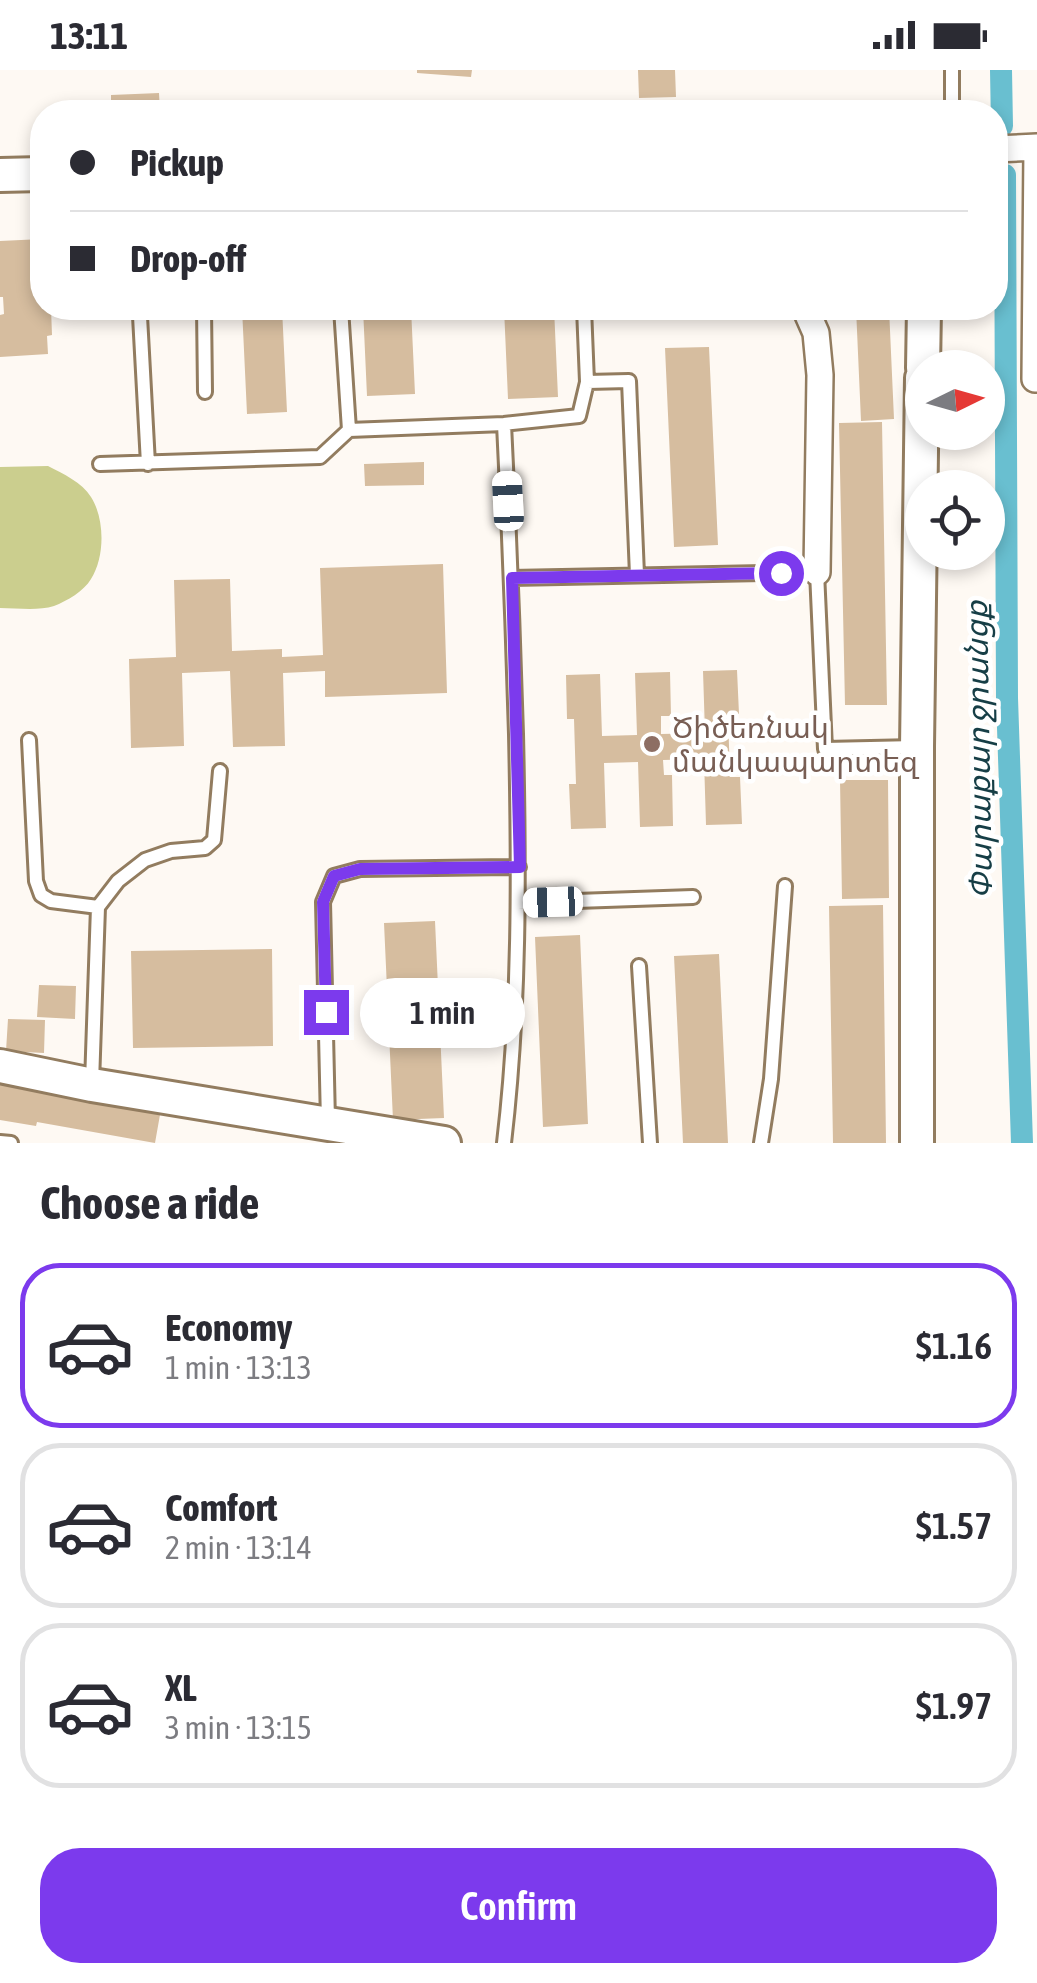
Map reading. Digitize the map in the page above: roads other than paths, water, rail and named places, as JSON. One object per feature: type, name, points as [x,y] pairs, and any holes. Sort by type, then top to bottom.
[{"type":"street","points":[[1008,149],[1037,147],[1037,379]]},
{"type":"street","points":[[0,175],[30,174]]},
{"type":"street","points":[[810,320],[816,333],[820,374],[816,572]]},
{"type":"street","points":[[923,350],[924,320]]},
{"type":"street","points":[[917,1143],[921,450]]},
{"type":"street","points":[[0,1066],[344,1131],[444,1143]]},
{"type":"lane","points":[[952,70],[952,100]]},
{"type":"lane","points":[[140,320],[148,464]]},
{"type":"lane","points":[[204,320],[206,392]]},
{"type":"lane","points":[[343,320],[349,430]]},
{"type":"lane","points":[[100,464],[320,458],[349,430],[504,424],[579,416],[586,382],[584,320]]},
{"type":"lane","points":[[586,382],[629,381],[638,575]]},
{"type":"lane","points":[[504,424],[520,867],[512,1079],[504,1143]]},
{"type":"lane","points":[[512,578],[816,572],[825,749],[917,747]]},
{"type":"lane","points":[[29,740],[36,881],[41,895],[51,901],[98,907]]},
{"type":"lane","points":[[92,1085],[98,907],[118,881],[145,860],[205,848],[214,840],[220,770]]},
{"type":"lane","points":[[344,1131],[323,902],[334,876],[360,869],[520,867]]},
{"type":"lane","points":[[761,1143],[771,1078],[785,886]]},
{"type":"lane","points":[[518,902],[694,897]]},
{"type":"lane","points":[[640,966],[650,1143]]},
{"type":"lane","points":[[0,1142],[11,1143]]},
{"type":"waterway","name":"Փարաքար ջրանցք","points":[[1001,70],[1002,100]]},
{"type":"waterway","name":"Փարաքար ջրանցք","points":[[1006,320],[1007,698],[1022,1143]]},
{"type":"place","name":"Ծիծեռնակ մանկապարտեզ","points":[[652,744]]}]
